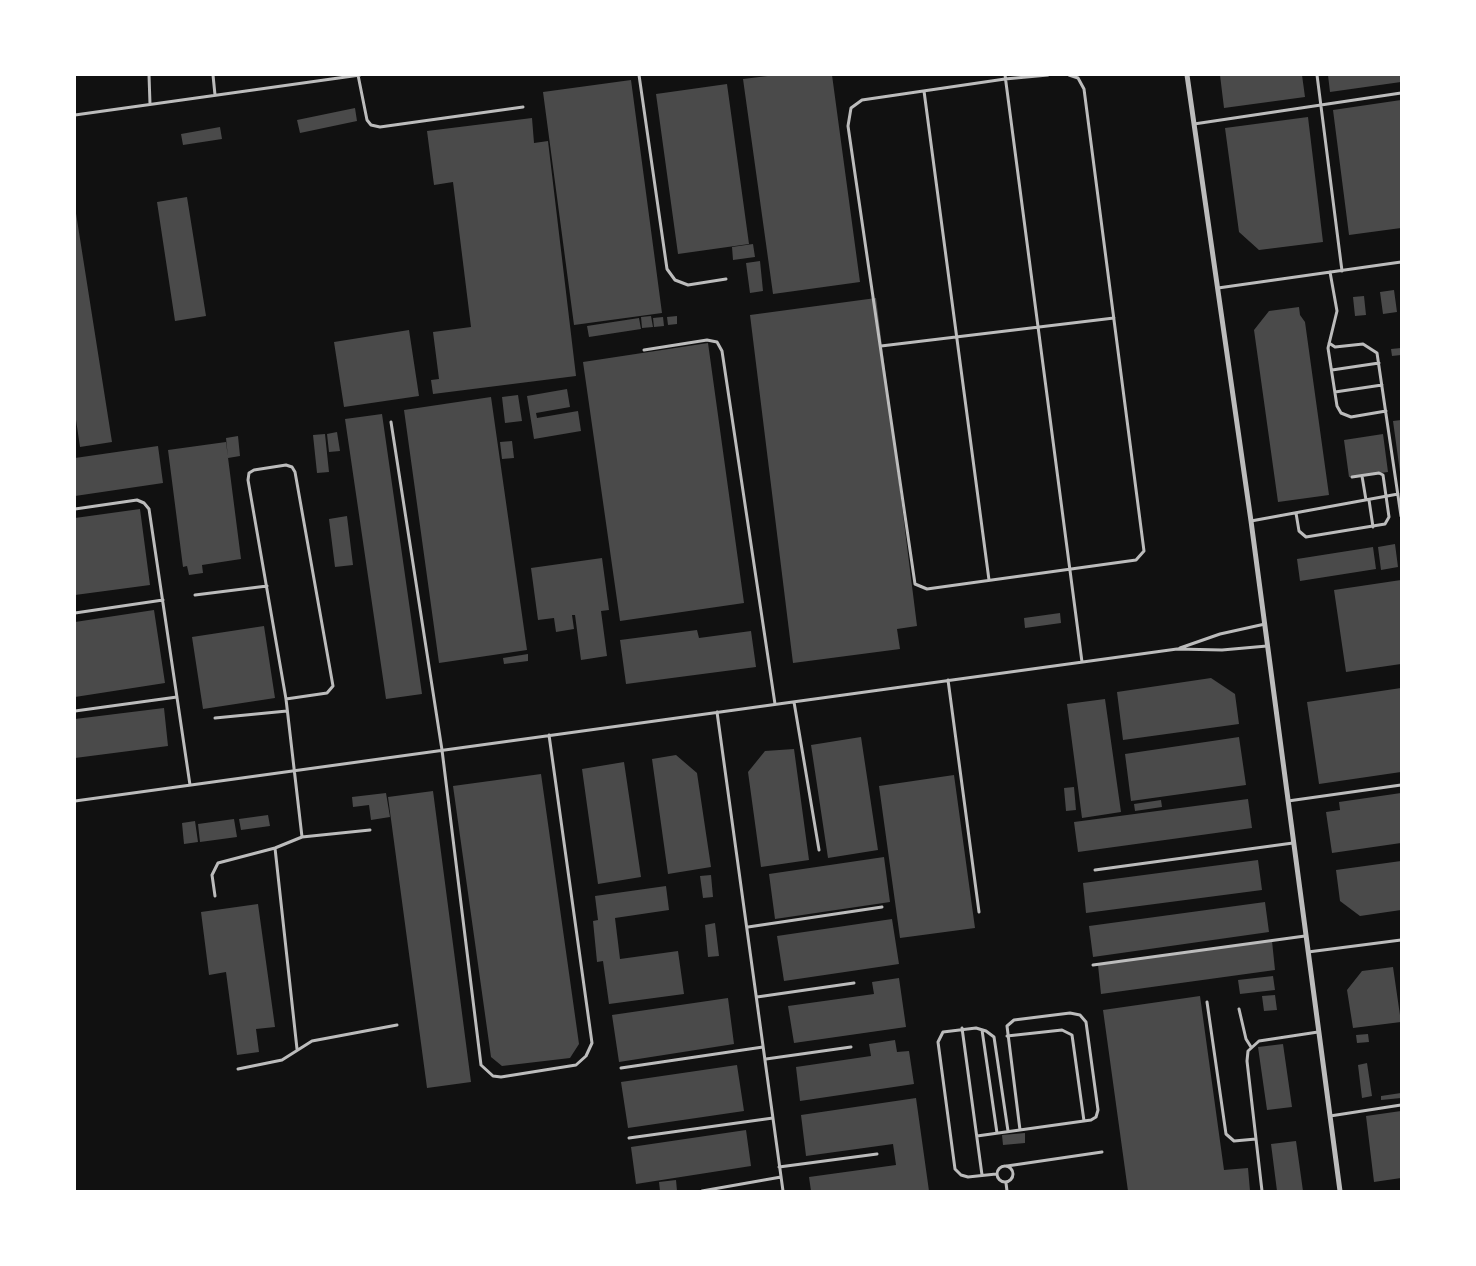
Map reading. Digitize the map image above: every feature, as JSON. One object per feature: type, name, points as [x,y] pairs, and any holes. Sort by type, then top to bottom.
[{"type":"street","points":[[1187,75],[1251,521],[1340,1191]]},
{"type":"lane","points":[[148,75],[150,105]]},
{"type":"lane","points":[[213,75],[216,95]]},
{"type":"lane","points":[[75,115],[359,75],[367,120],[371,125],[380,127],[523,107]]},
{"type":"lane","points":[[639,75],[667,269],[675,280],[688,285],[726,279]]},
{"type":"lane","points":[[1048,75],[1005,77],[862,100],[851,108],[848,126],[915,584],[927,589],[1136,560],[1144,551],[1084,90],[1078,78],[1069,75]]},
{"type":"lane","points":[[1317,75],[1342,271]]},
{"type":"lane","points":[[1005,77],[1082,662]]},
{"type":"lane","points":[[924,91],[989,580]]},
{"type":"lane","points":[[1194,124],[1401,93]]},
{"type":"lane","points":[[1218,288],[1401,262]]},
{"type":"lane","points":[[1330,272],[1337,311],[1328,343],[1337,406],[1344,415],[1351,416],[1386,411]]},
{"type":"lane","points":[[880,346],[1114,318]]},
{"type":"lane","points":[[644,350],[707,340],[717,342],[722,351],[775,704]]},
{"type":"lane","points":[[1328,343],[1335,347],[1367,345],[1376,351],[1401,516]]},
{"type":"lane","points":[[1332,370],[1379,363]]},
{"type":"lane","points":[[1335,392],[1382,385]]},
{"type":"lane","points":[[390,422],[442,750],[481,1064],[488,1074],[501,1077],[576,1065],[582,1061],[592,1043],[549,735]]},
{"type":"lane","points":[[286,700],[327,693],[333,686],[296,472],[292,467],[286,465],[254,470],[248,476],[267,586],[286,700],[288,711],[302,837]]},
{"type":"lane","points":[[1296,513],[1299,531],[1306,537],[1383,526],[1388,520],[1387,496],[1383,475],[1378,473],[1352,477]]},
{"type":"lane","points":[[1362,476],[1373,527]]},
{"type":"lane","points":[[1251,521],[1398,494]]},
{"type":"lane","points":[[75,508],[137,500],[147,505],[150,513],[190,785]]},
{"type":"lane","points":[[195,596],[267,586]]},
{"type":"lane","points":[[75,612],[163,600]]},
{"type":"lane","points":[[1177,649],[1220,634],[1265,624]]},
{"type":"lane","points":[[75,801],[1177,649],[1222,650],[1267,646]]},
{"type":"lane","points":[[948,680],[979,912]]},
{"type":"lane","points":[[75,711],[177,697]]},
{"type":"lane","points":[[794,702],[819,850]]},
{"type":"lane","points":[[215,718],[288,711]]},
{"type":"lane","points":[[717,712],[783,1191]]},
{"type":"lane","points":[[1287,801],[1401,785]]},
{"type":"lane","points":[[215,896],[212,875],[218,863],[275,848],[302,837],[370,830]]},
{"type":"lane","points":[[1095,870],[1293,843]]},
{"type":"lane","points":[[275,848],[297,1050]]},
{"type":"lane","points":[[748,927],[882,907]]},
{"type":"lane","points":[[1093,965],[1305,936]]},
{"type":"lane","points":[[1307,952],[1401,940]]},
{"type":"lane","points":[[757,997],[854,983]]},
{"type":"lane","points":[[1207,1002],[1226,1134],[1234,1141],[1256,1139]]},
{"type":"lane","points":[[1239,1009],[1250,1047],[1247,1061],[1262,1191]]},
{"type":"lane","points":[[977,1136],[1008,1131],[1020,1130],[1084,1121],[1094,1119],[1098,1110],[1084,1018],[1075,1013],[1014,1020],[1007,1026],[1020,1130]]},
{"type":"lane","points":[[238,1069],[282,1060],[312,1041],[397,1025]]},
{"type":"lane","points":[[962,1028],[982,1176]]},
{"type":"lane","points":[[996,1174],[964,1176],[954,1166],[938,1042],[942,1032],[962,1028],[982,1030],[992,1035],[995,1042],[1008,1131]]},
{"type":"lane","points":[[982,1030],[997,1133]]},
{"type":"lane","points":[[1007,1036],[1062,1030],[1072,1035],[1084,1121]]},
{"type":"lane","points":[[1250,1047],[1259,1041],[1318,1032]]},
{"type":"lane","points":[[766,1059],[851,1046]]},
{"type":"lane","points":[[621,1068],[763,1047]]},
{"type":"lane","points":[[1330,1116],[1401,1105]]},
{"type":"lane","points":[[629,1138],[773,1118]]},
{"type":"lane","points":[[996,1174],[1000,1167],[1102,1152]]},
{"type":"lane","points":[[779,1167],[876,1154]]},
{"type":"lane","points":[[996,1174],[999,1180],[1010,1181],[1013,1175],[1007,1166]]},
{"type":"lane","points":[[702,1191],[781,1177]]},
{"type":"lane","points":[[1006,1182],[1007,1191]]},
{"type":"building","points":[[776,75],[832,75],[860,282],[773,294],[743,79]]},
{"type":"building","points":[[1220,75],[1302,75],[1305,97],[1224,108]]},
{"type":"building","points":[[1328,75],[1401,75],[1401,82],[1330,92]]},
{"type":"building","points":[[631,80],[662,313],[574,325],[543,92]]},
{"type":"building","points":[[727,84],[749,244],[678,254],[656,94]]},
{"type":"building","points":[[1401,100],[1401,228],[1349,235],[1333,110]]},
{"type":"building","points":[[355,108],[357,121],[300,133],[297,120]]},
{"type":"building","points":[[1308,117],[1323,242],[1259,250],[1239,232],[1225,128]]},
{"type":"building","points":[[532,118],[534,143],[548,141],[576,376],[433,394],[431,380],[439,379],[433,332],[471,327],[453,182],[434,185],[427,131]]},
{"type":"building","points":[[220,127],[222,139],[183,145],[181,134]]},
{"type":"building","points":[[187,197],[206,316],[175,321],[157,202]]},
{"type":"building","points":[[75,207],[112,442],[80,447],[75,413]]},
{"type":"building","points":[[753,244],[755,257],[733,260],[732,247]]},
{"type":"building","points":[[760,261],[763,291],[750,293],[746,263]]},
{"type":"building","points":[[1394,290],[1397,312],[1383,314],[1380,292]]},
{"type":"building","points":[[1364,296],[1366,315],[1355,316],[1353,297]]},
{"type":"building","points":[[876,298],[917,626],[897,629],[900,649],[793,663],[750,315]]},
{"type":"building","points":[[1299,307],[1300,315],[1305,322],[1329,495],[1278,502],[1254,330],[1269,311]]},
{"type":"building","points":[[651,316],[653,327],[642,328],[641,317]]},
{"type":"building","points":[[677,316],[677,324],[668,325],[667,317]]},
{"type":"building","points":[[663,317],[664,326],[654,327],[653,318]]},
{"type":"building","points":[[639,318],[641,329],[589,337],[587,326]]},
{"type":"building","points":[[409,330],[419,396],[344,407],[334,342]]},
{"type":"building","points":[[708,343],[744,603],[620,621],[583,362]]},
{"type":"building","points":[[1401,348],[1401,355],[1392,356],[1391,349]]},
{"type":"building","points":[[567,389],[570,407],[536,413],[537,418],[578,411],[581,431],[534,439],[527,396]]},
{"type":"building","points":[[518,395],[522,421],[505,423],[502,397]]},
{"type":"building","points":[[491,397],[527,650],[439,663],[404,410]]},
{"type":"building","points":[[382,414],[422,694],[386,699],[345,419]]},
{"type":"building","points":[[1401,420],[1401,472],[1400,472],[1393,421]]},
{"type":"building","points":[[337,432],[340,451],[329,452],[327,434]]},
{"type":"building","points":[[325,434],[329,472],[317,473],[313,435]]},
{"type":"building","points":[[1383,434],[1388,472],[1349,477],[1344,440]]},
{"type":"building","points":[[238,436],[240,456],[228,458],[226,438]]},
{"type":"building","points":[[512,441],[514,458],[502,459],[500,442]]},
{"type":"building","points":[[226,442],[241,559],[202,565],[203,573],[189,575],[187,566],[183,567],[168,450]]},
{"type":"building","points":[[158,446],[163,483],[75,496],[75,458]]},
{"type":"building","points":[[140,509],[150,585],[75,595],[75,518]]},
{"type":"building","points":[[347,516],[353,565],[335,567],[329,519]]},
{"type":"building","points":[[1395,544],[1398,567],[1381,570],[1378,547]]},
{"type":"building","points":[[1373,547],[1376,569],[1300,581],[1297,559]]},
{"type":"building","points":[[602,558],[609,610],[601,611],[607,656],[581,660],[575,615],[572,615],[574,629],[556,632],[554,618],[538,620],[531,568]]},
{"type":"building","points":[[1401,580],[1401,664],[1346,672],[1334,590]]},
{"type":"building","points":[[154,610],[165,683],[75,697],[75,622]]},
{"type":"building","points":[[1060,613],[1061,623],[1025,628],[1024,618]]},
{"type":"building","points":[[264,626],[275,698],[203,709],[192,637]]},
{"type":"building","points":[[697,630],[699,638],[751,631],[756,667],[626,684],[620,640]]},
{"type":"building","points":[[528,654],[528,661],[504,664],[503,658]]},
{"type":"building","points":[[1211,678],[1235,694],[1239,724],[1123,740],[1117,692]]},
{"type":"building","points":[[1401,688],[1401,772],[1319,784],[1307,702]]},
{"type":"building","points":[[1105,699],[1121,812],[1082,818],[1067,704]]},
{"type":"building","points":[[164,708],[168,746],[75,758],[75,719]]},
{"type":"building","points":[[861,737],[878,850],[828,858],[811,745]]},
{"type":"building","points":[[1239,737],[1246,785],[1131,801],[1125,754]]},
{"type":"building","points":[[794,749],[809,860],[761,867],[748,772],[765,751]]},
{"type":"building","points":[[676,755],[697,773],[711,867],[668,874],[652,759]]},
{"type":"building","points":[[624,762],[641,877],[598,884],[582,769]]},
{"type":"building","points":[[541,774],[579,1044],[570,1058],[502,1066],[491,1057],[453,786]]},
{"type":"building","points":[[954,775],[975,928],[900,938],[879,786]]},
{"type":"building","points":[[1074,787],[1076,810],[1066,811],[1064,788]]},
{"type":"building","points":[[433,791],[471,1082],[427,1088],[388,797]]},
{"type":"building","points":[[386,793],[390,817],[371,820],[369,805],[353,807],[352,797]]},
{"type":"building","points":[[1401,793],[1401,843],[1332,853],[1326,812],[1340,810],[1339,802]]},
{"type":"building","points":[[1248,799],[1252,828],[1078,852],[1074,822]]},
{"type":"building","points":[[1161,800],[1162,807],[1135,811],[1134,804]]},
{"type":"building","points":[[268,815],[270,826],[241,830],[239,819]]},
{"type":"building","points":[[234,819],[237,837],[200,842],[198,824]]},
{"type":"building","points":[[195,821],[198,842],[184,844],[182,823]]},
{"type":"building","points":[[884,857],[890,902],[775,919],[769,874]]},
{"type":"building","points":[[1258,860],[1262,890],[1086,913],[1083,883]]},
{"type":"building","points":[[1401,861],[1401,910],[1360,916],[1340,901],[1336,870]]},
{"type":"building","points":[[711,875],[713,897],[703,898],[700,876]]},
{"type":"building","points":[[666,886],[669,910],[615,918],[620,959],[678,951],[684,994],[609,1004],[603,961],[597,962],[593,921],[598,920],[595,896]]},
{"type":"building","points":[[1265,902],[1269,932],[1093,957],[1089,926]]},
{"type":"building","points":[[258,904],[275,1027],[256,1029],[259,1052],[237,1055],[226,972],[209,975],[201,912]]},
{"type":"building","points":[[892,919],[899,964],[784,981],[777,936]]},
{"type":"building","points":[[715,923],[719,956],[708,957],[705,925]]},
{"type":"building","points":[[1272,941],[1275,970],[1101,994],[1098,965]]},
{"type":"building","points":[[1393,967],[1401,1022],[1353,1028],[1347,990],[1362,971]]},
{"type":"building","points":[[1273,976],[1275,990],[1240,994],[1238,980]]},
{"type":"building","points":[[899,978],[906,1027],[794,1043],[788,1006],[874,994],[872,982]]},
{"type":"building","points":[[1275,995],[1277,1010],[1264,1011],[1262,996]]},
{"type":"building","points":[[1200,996],[1224,1170],[1248,1168],[1250,1191],[1128,1191],[1103,1010]]},
{"type":"building","points":[[728,998],[734,1044],[619,1062],[612,1015]]},
{"type":"building","points":[[1368,1034],[1369,1042],[1357,1043],[1356,1035]]},
{"type":"building","points":[[895,1040],[897,1052],[909,1051],[914,1084],[800,1101],[796,1067],[871,1056],[869,1044]]},
{"type":"building","points":[[1283,1044],[1292,1107],[1267,1110],[1258,1047]]},
{"type":"building","points":[[1367,1063],[1372,1096],[1362,1098],[1358,1065]]},
{"type":"building","points":[[737,1065],[744,1111],[628,1128],[621,1082]]},
{"type":"building","points":[[1401,1093],[1401,1098],[1381,1100],[1381,1096]]},
{"type":"building","points":[[916,1098],[929,1191],[811,1191],[809,1177],[896,1165],[893,1144],[806,1156],[801,1115]]},
{"type":"building","points":[[1401,1111],[1401,1178],[1374,1182],[1366,1116]]},
{"type":"building","points":[[746,1130],[751,1166],[636,1184],[631,1147]]},
{"type":"building","points":[[1025,1133],[1025,1143],[1003,1145],[1002,1135]]},
{"type":"building","points":[[1296,1141],[1303,1191],[1277,1191],[1271,1144]]},
{"type":"building","points":[[676,1180],[677,1191],[660,1191],[659,1182]]}]
